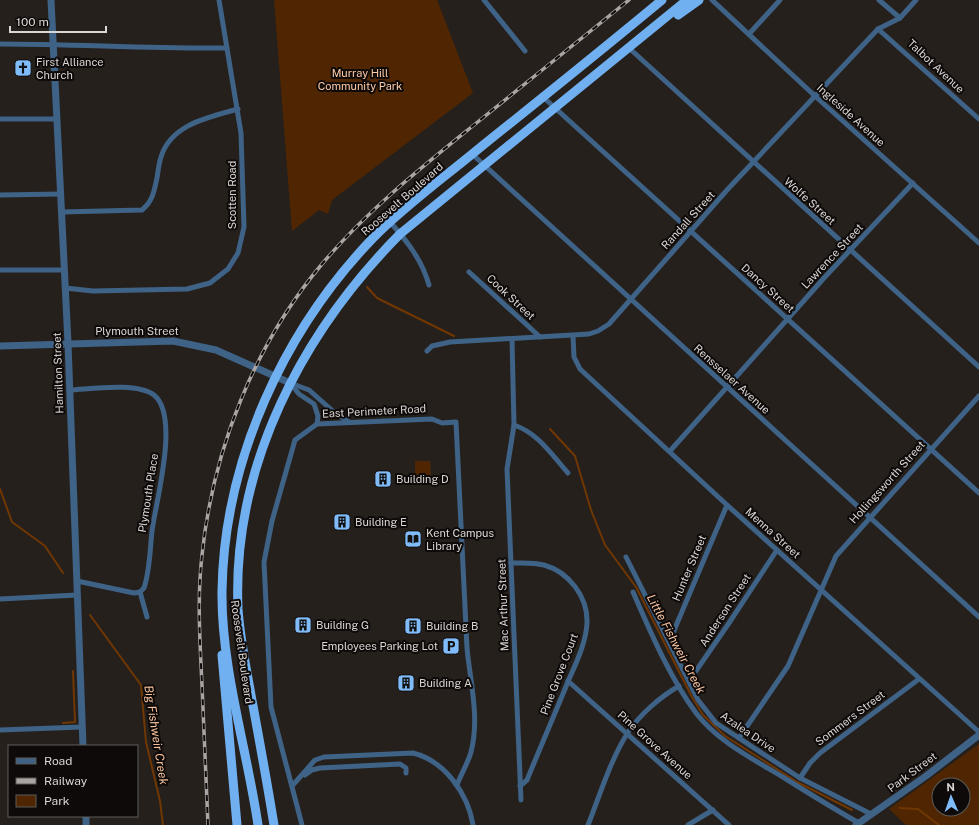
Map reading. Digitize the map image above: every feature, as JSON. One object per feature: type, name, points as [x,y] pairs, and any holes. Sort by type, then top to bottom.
[{"type":"highway","points":[[618,36],[662,0]]},
{"type":"highway","points":[[618,36],[667,0]]},
{"type":"highway","points":[[628,48],[687,0]]},
{"type":"highway","points":[[628,48],[699,0]]},
{"type":"highway","name":"Roosevelt Boulevard","points":[[258,825],[229,664],[222,610],[224,561],[233,502],[252,430],[276,376],[305,325],[332,286],[390,222],[618,36]]},
{"type":"highway","name":"Roosevelt Boulevard","points":[[274,825],[243,649],[238,610],[238,581],[241,545],[250,493],[262,451],[290,383],[307,352],[333,311],[367,269],[400,234],[628,48]]},
{"type":"highway","points":[[222,610],[223,675],[237,825]]},
{"type":"street","name":"Hamilton Street","points":[[51,0],[68,343],[83,745]]},
{"type":"street","name":"Scotten Road","points":[[65,288],[93,291],[187,289],[210,282],[228,269],[238,253],[244,227],[241,133],[219,0]]},
{"type":"street","points":[[484,0],[525,51]]},
{"type":"street","name":"Ingleside Avenue","points":[[712,0],[815,96],[978,241]]},
{"type":"street","points":[[749,34],[780,0]]},
{"type":"street","points":[[879,0],[900,18]]},
{"type":"street","name":"Randall Street","points":[[427,351],[432,346],[450,342],[573,336],[598,332],[609,324],[753,162],[878,29],[900,18],[916,0]]},
{"type":"street","name":"Talbot Avenue","points":[[878,29],[979,119]]},
{"type":"street","points":[[0,44],[54,44],[154,49],[227,48]]},
{"type":"street","name":"Wolfe Street","points":[[628,48],[979,367]]},
{"type":"street","name":"Dancy Street","points":[[543,97],[979,493]]},
{"type":"street","points":[[62,212],[142,210],[153,198],[161,156],[166,146],[178,132],[197,121],[238,109]]},
{"type":"street","points":[[0,119],[57,119]]},
{"type":"street","name":"Rensselaer Avenue","points":[[472,154],[483,166],[726,388],[979,617]]},
{"type":"street","name":"Lawrence Street","points":[[670,451],[913,183]]},
{"type":"street","points":[[0,195],[61,194]]},
{"type":"street","points":[[390,222],[414,250],[426,274],[429,285]]},
{"type":"street","points":[[0,270],[64,270]]},
{"type":"street","name":"Cook Street","points":[[469,272],[540,337]]},
{"type":"street","name":"Menna Street","points":[[573,336],[574,356],[580,368],[727,505],[979,733]]},
{"type":"street","name":"Mac Arthur Street","points":[[512,339],[514,425],[507,469],[520,800]]},
{"type":"street","name":"Plymouth Street","points":[[0,346],[149,340],[190,343],[216,350],[290,383]]},
{"type":"street","points":[[290,383],[310,390],[335,413],[349,422]]},
{"type":"street","points":[[290,383],[299,394],[314,404],[318,416],[317,424]]},
{"type":"street","name":"Plymouth Place","points":[[70,390],[139,388],[153,394],[162,407],[165,444],[163,470],[152,529],[146,581],[144,588],[140,592]]},
{"type":"street","name":"Hollingsworth Street","points":[[739,738],[788,666],[836,556],[868,517],[979,396]]},
{"type":"street","name":"East Perimeter Road","points":[[302,825],[275,727],[270,702],[264,562],[272,521],[295,440],[317,424],[432,418],[442,423],[456,422],[467,648],[473,695],[474,731],[470,756],[457,785]]},
{"type":"street","points":[[514,425],[525,429],[534,436],[568,473]]},
{"type":"street","name":"Hunter Street","points":[[670,640],[727,505]]},
{"type":"street","name":"Anderson Street","points":[[689,681],[729,624],[777,550]]},
{"type":"street","name":"Azalea Drive","points":[[626,557],[670,640],[705,711],[716,723],[800,778],[871,814]]},
{"type":"street","name":"Pine Grove Court","points":[[511,563],[535,563],[557,571],[576,587],[582,598],[587,621],[586,633],[568,681],[527,780],[520,786]]},
{"type":"street","points":[[77,581],[134,593],[140,592],[147,617]]},
{"type":"street","name":"Azalea Drive","points":[[633,592],[658,648],[679,686],[696,713],[714,732],[741,752],[857,824]]},
{"type":"street","points":[[0,599],[77,595]]},
{"type":"street","name":"Sommers Street","points":[[800,778],[810,763],[820,753],[919,679]]},
{"type":"street","name":"Pine Grove Avenue","points":[[568,681],[729,825]]},
{"type":"street","points":[[588,825],[620,747],[627,734],[633,726],[667,693],[679,686]]},
{"type":"street","points":[[0,730],[82,727]]},
{"type":"street","name":"Park Street","points":[[857,824],[920,780],[979,733]]},
{"type":"street","points":[[292,786],[315,760],[324,757],[413,753],[425,756],[435,762],[457,785],[470,812],[473,825]]},
{"type":"street","points":[[300,777],[312,770],[320,768],[400,764],[406,768],[406,773]]},
{"type":"street","points":[[688,825],[713,810]]},
{"type":"green space","name":"Murray Hill Community Park","points":[[274,0],[437,0],[473,93],[332,200],[328,214],[319,210],[292,231]]},
{"type":"green space","points":[[415,461],[430,461],[431,475],[415,475]]},
{"type":"green space","points":[[979,744],[979,825],[906,825],[889,809],[931,779],[931,817],[971,817],[971,777],[933,777]]},
{"type":"waterway","points":[[367,287],[377,298],[454,336]]},
{"type":"waterway","name":"Little Fishweir Creek","points":[[550,429],[575,456],[591,510],[605,545],[636,587],[692,697],[703,715],[725,736],[797,782],[852,810]]},
{"type":"waterway","points":[[0,489],[12,522],[45,546],[63,573]]},
{"type":"waterway","name":"Big Fishweir Creek","points":[[90,615],[141,685],[146,742],[160,801],[163,825]]},
{"type":"waterway","points":[[63,723],[75,722],[73,671]]},
{"type":"waterway","name":"Little Fishweir Creek","points":[[900,808],[918,809],[939,825]]},
{"type":"railway","points":[[208,825],[199,620],[200,571],[208,516],[216,477],[227,438],[241,400],[257,364],[276,329],[298,295],[322,264],[356,227],[430,160],[629,0]]},
{"type":"place","name":"First Alliance Church","points":[[23,68]]},
{"type":"place","name":"Building D","points":[[383,479]]},
{"type":"place","name":"Building E","points":[[342,522]]},
{"type":"place","name":"Kent Campus Library","points":[[413,539]]},
{"type":"place","name":"Building G","points":[[303,625]]},
{"type":"place","name":"Building B","points":[[413,626]]},
{"type":"place","name":"Employees Parking Lot","points":[[451,646]]},
{"type":"place","name":"Building A","points":[[406,683]]}]
